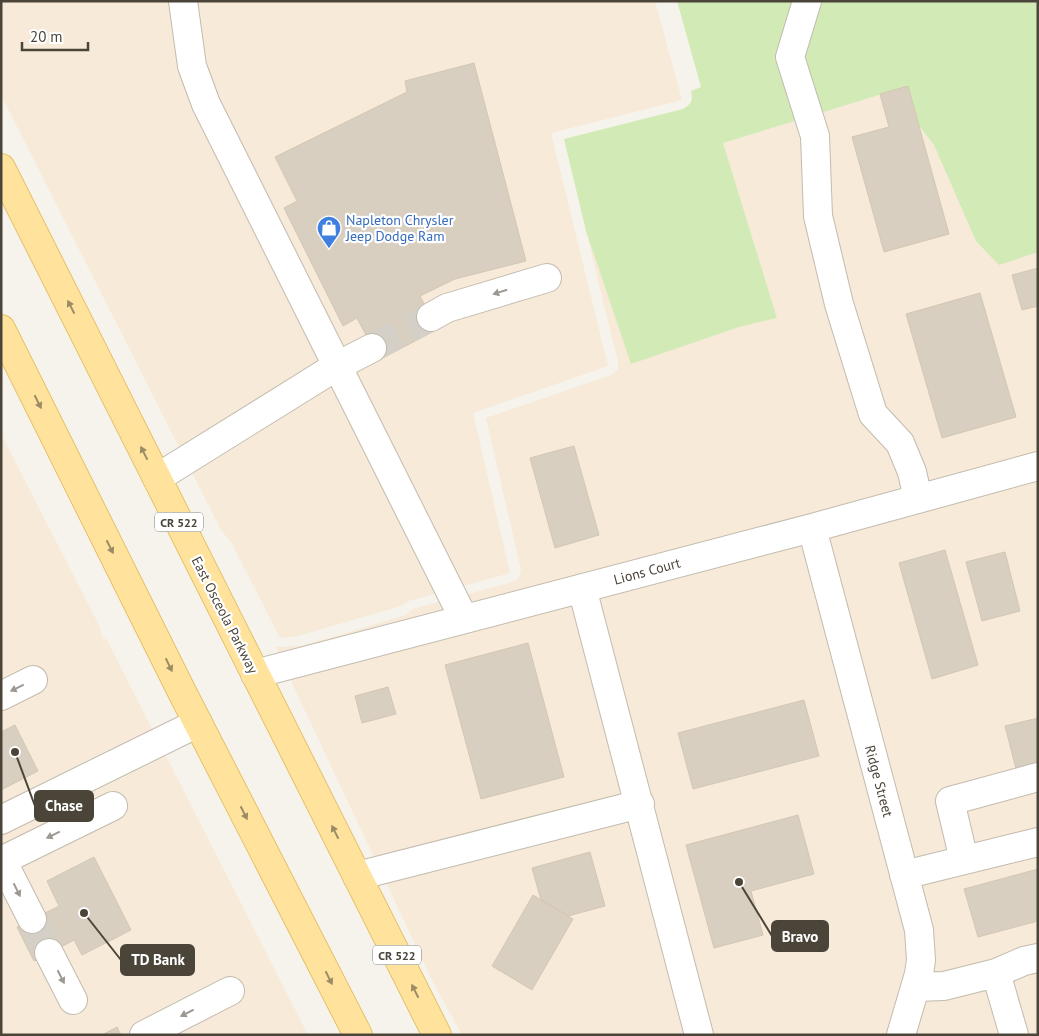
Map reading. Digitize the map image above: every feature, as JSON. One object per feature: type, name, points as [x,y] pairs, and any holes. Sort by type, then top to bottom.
[{"type":"main road","name":"East Osceola Parkway","points":[[1,168],[436,1035]]},
{"type":"main road","points":[[1,329],[198,723],[358,1035]]},
{"type":"street","points":[[183,1],[192,66],[203,98],[464,619]]},
{"type":"street","points":[[807,1],[790,57],[815,136],[818,216],[839,304],[873,414],[900,443],[912,472],[918,499]]},
{"type":"street","points":[[431,317],[447,308],[547,278]]},
{"type":"street","points":[[157,478],[337,366],[372,348]]},
{"type":"street","name":"Lions Court","points":[[255,674],[812,528],[1038,466]]},
{"type":"street","name":"Ridge Street","points":[[812,528],[921,946],[921,960],[916,987],[901,1035]]},
{"type":"street","points":[[582,588],[699,1035]]},
{"type":"street","points":[[1,696],[33,680]]},
{"type":"street","points":[[1,820],[198,723]]},
{"type":"street","points":[[964,860],[950,802],[1038,777]]},
{"type":"street","points":[[357,876],[640,804]]},
{"type":"street","points":[[32,920],[1,860],[113,806]]},
{"type":"street","points":[[904,875],[1038,842]]},
{"type":"street","points":[[49,953],[73,1000]]},
{"type":"street","points":[[916,987],[944,986],[996,974],[1024,961],[1038,958]]},
{"type":"street","points":[[996,974],[1014,1035]]},
{"type":"street","points":[[144,1035],[230,991]]},
{"type":"shaded area","name":"Napleton Chrysler Jeep Dodge Ram","points":[[1,1],[655,1],[682,100],[551,133],[608,366],[473,413],[510,573],[409,601],[401,606],[298,636],[280,638],[231,542],[221,530],[1,95]]},
{"type":"shaded area","points":[[892,91],[934,145],[977,241],[999,264],[1038,252],[1038,455],[280,656],[276,647],[301,646],[403,616],[413,609],[518,579],[521,570],[486,418],[611,375],[618,369],[618,362],[586,231],[631,363],[739,327],[777,318],[723,143]]},
{"type":"shaded area","points":[[1,434],[99,625],[102,637],[107,640],[308,1035],[1,1035]]},
{"type":"shaded area","points":[[1038,478],[1038,1035],[913,1035],[928,988],[827,536]]},
{"type":"shaded area","points":[[803,542],[906,933],[909,961],[888,1035],[462,1035],[432,980],[289,677]]},
{"type":"green space","points":[[677,1],[1038,1],[1038,252],[999,265],[976,241],[934,145],[892,91],[723,143],[777,318],[739,327],[631,364],[586,231],[564,139],[683,109],[690,103],[692,99],[691,91],[701,87]]},
{"type":"building","points":[[474,63],[526,261],[455,279],[420,296],[438,329],[379,360],[357,318],[343,326],[284,208],[297,201],[275,157],[407,92],[405,81]]},
{"type":"building","points":[[908,86],[949,234],[884,252],[852,137],[889,127],[880,94]]},
{"type":"building","points":[[1038,268],[1038,306],[1022,310],[1012,275]]},
{"type":"building","points":[[980,293],[1016,417],[942,438],[906,314]]},
{"type":"building","points":[[574,446],[599,535],[555,548],[530,458]]},
{"type":"building","points":[[945,550],[978,665],[932,679],[899,563]]},
{"type":"building","points":[[1005,552],[1020,611],[982,621],[966,562]]},
{"type":"building","points":[[528,643],[564,777],[481,799],[445,665]]},
{"type":"building","points":[[388,687],[396,714],[362,723],[355,696]]},
{"type":"building","points":[[804,700],[819,756],[693,789],[678,733]]},
{"type":"building","points":[[1038,718],[1038,763],[1016,769],[1005,726]]},
{"type":"building","points":[[15,725],[38,771],[1,790],[1,732]]},
{"type":"building","points":[[798,815],[814,874],[751,891],[763,935],[714,948],[686,845]]},
{"type":"building","points":[[590,852],[605,906],[568,916],[541,900],[532,868]]},
{"type":"building","points":[[94,857],[131,930],[82,955],[74,940],[34,961],[17,927],[59,906],[47,881]]},
{"type":"building","points":[[1038,869],[1038,921],[978,937],[964,889]]},
{"type":"building","points":[[533,895],[573,919],[532,990],[492,966]]},
{"type":"building","points":[[117,1027],[121,1035],[102,1035]]},
{"type":"tunnel","points":[[372,348],[431,317]]},
{"type":"tunnel","points":[[32,919],[49,953]]},
{"type":"place","name":"Napleton Chrysler Jeep Dodge Ram","points":[[329,249]]},
{"type":"place","name":"Chase","points":[[15,752]]},
{"type":"place","name":"Bravo","points":[[739,882]]},
{"type":"place","name":"TD Bank","points":[[84,913]]}]
